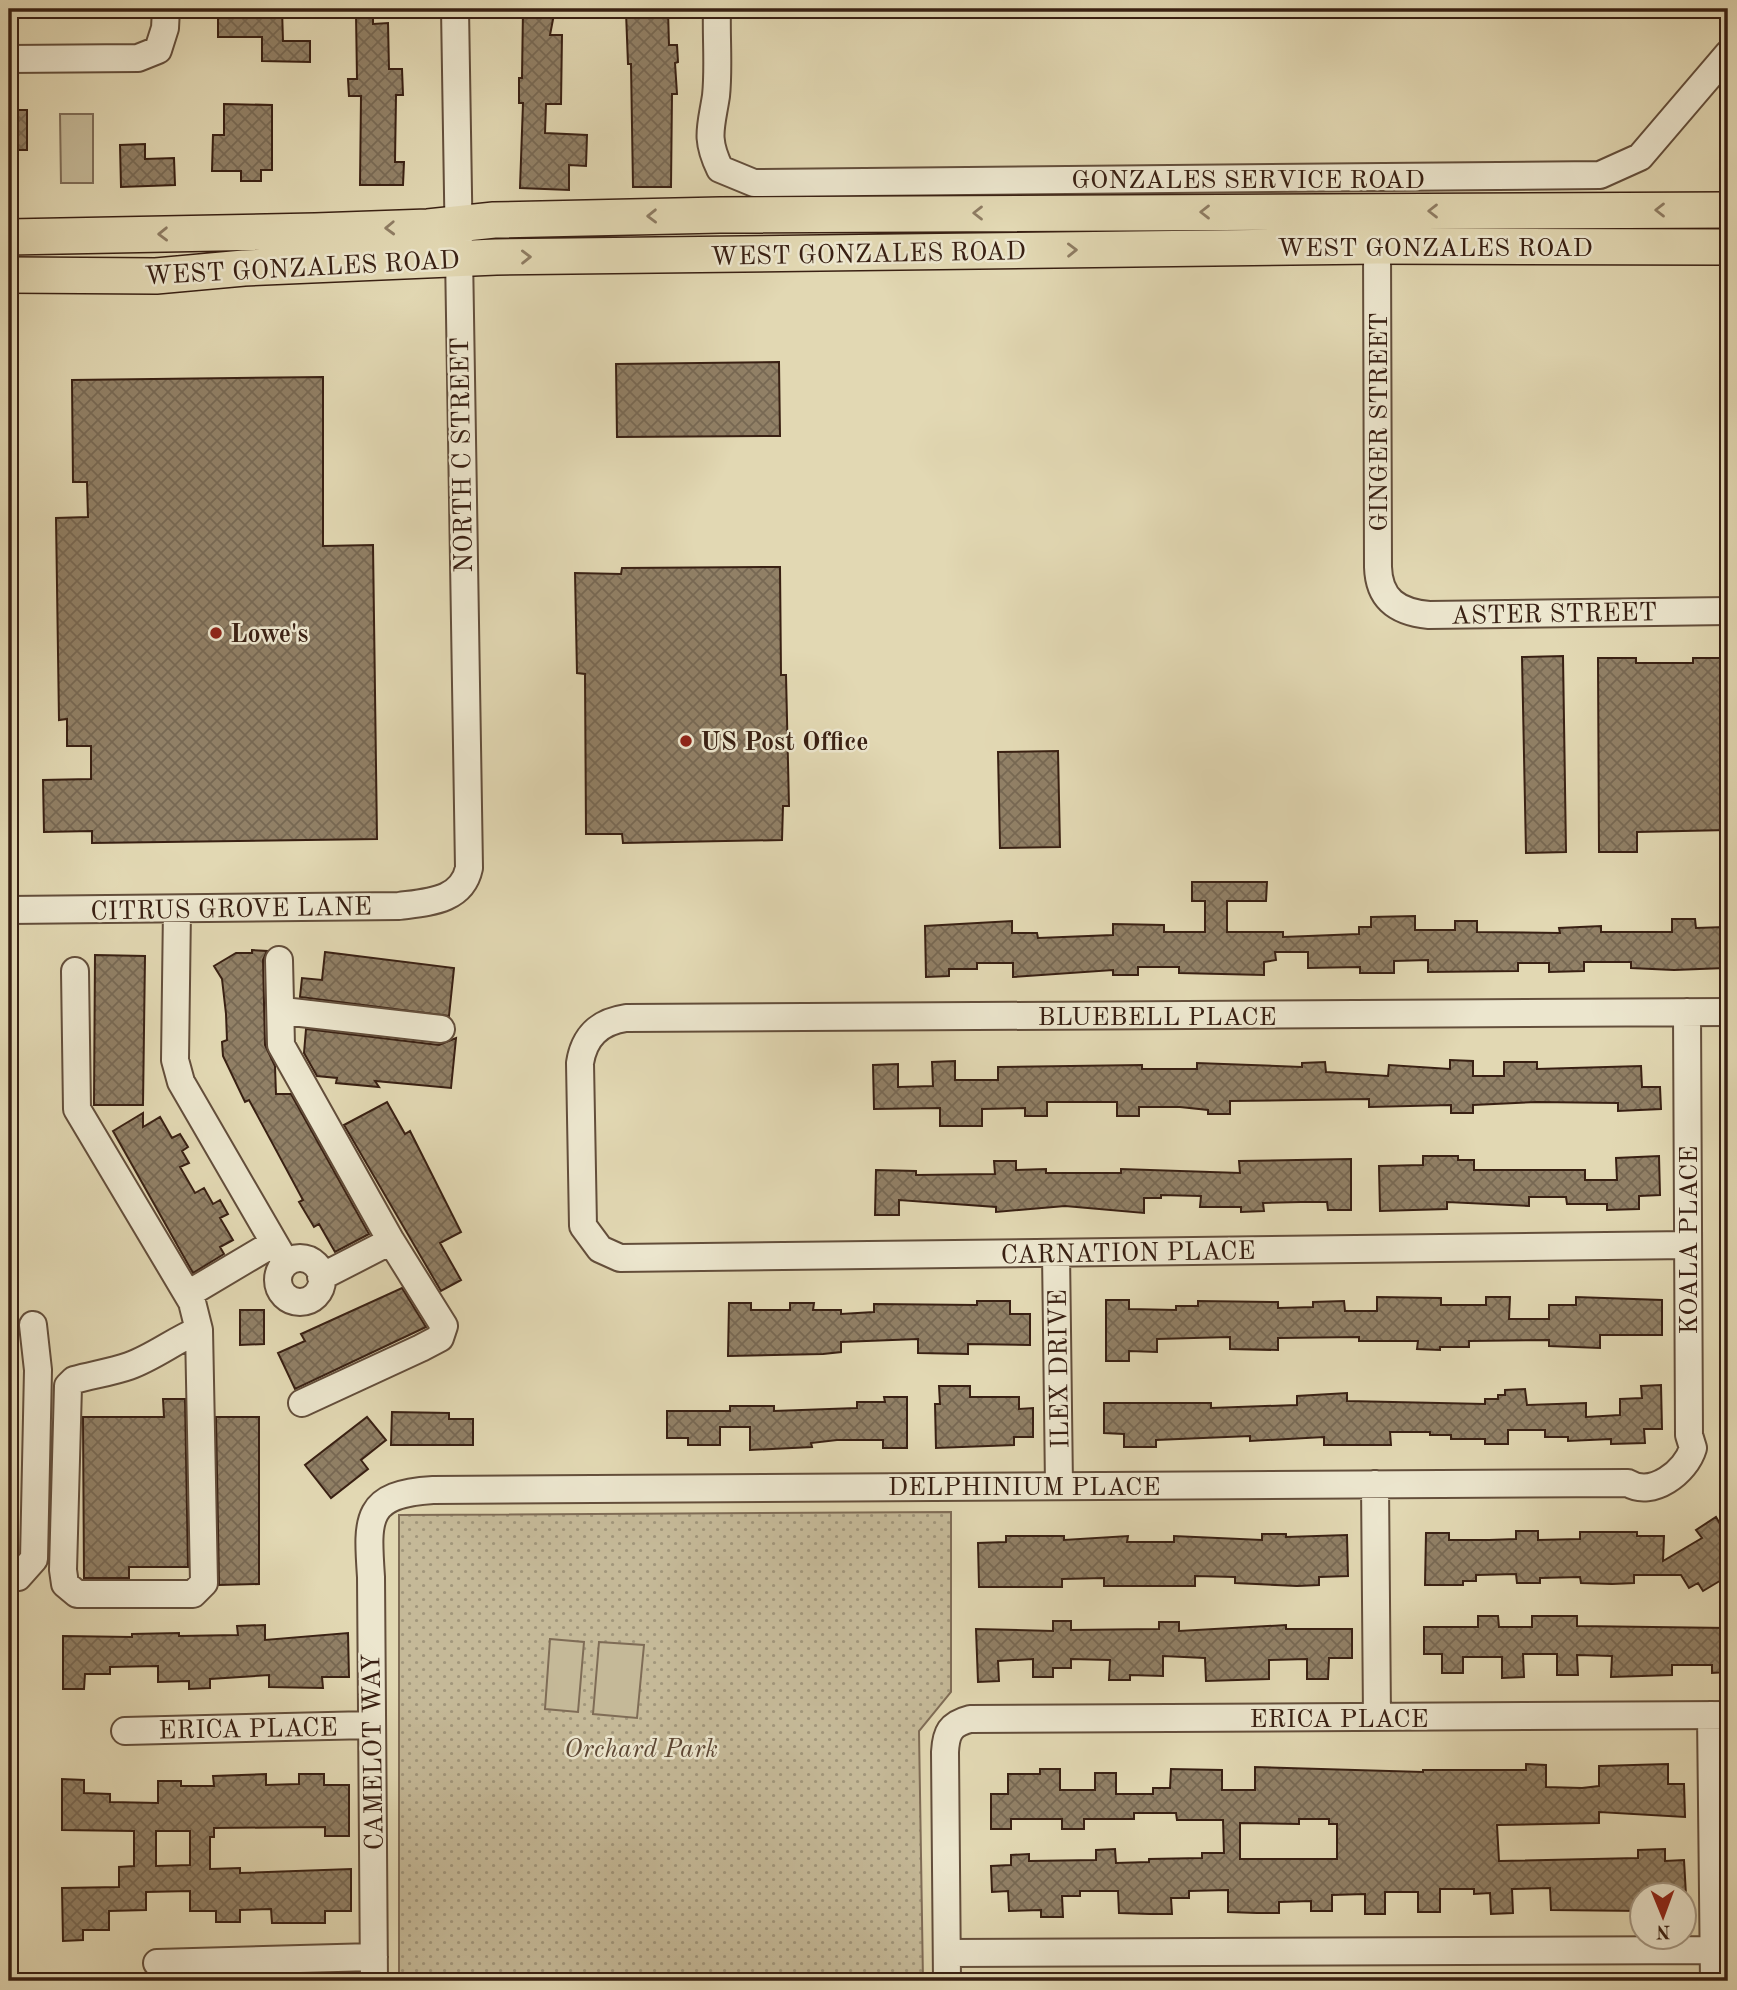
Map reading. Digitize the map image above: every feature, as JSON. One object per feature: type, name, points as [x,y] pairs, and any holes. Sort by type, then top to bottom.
[{"type":"main road","name":"WEST GONZALES ROAD","points":[[21,237],[315,231],[458,223],[720,215],[1728,210]]},
{"type":"main road","points":[[21,237],[22,275]]},
{"type":"main road","name":"WEST GONZALES ROAD","points":[[22,275],[156,276],[244,268],[458,260],[1377,246],[1728,247]]},
{"type":"street","points":[[9,59],[138,58],[158,50],[165,29],[166,9]]},
{"type":"street","name":"NORTH C STREET","points":[[452,895],[466,883],[469,868],[455,9]]},
{"type":"street","name":"GONZALES SERVICE ROAD","points":[[717,9],[716,95],[709,124],[710,149],[720,169],[754,183],[1600,175],[1640,157],[1728,54]]},
{"type":"street","name":"GINGER STREET","points":[[1377,246],[1380,438],[1378,582],[1385,597]]},
{"type":"street","name":"ASTER STREET","points":[[1385,597],[1409,613],[1429,615],[1728,611]]},
{"type":"street","name":"CITRUS GROVE LANE","points":[[9,910],[399,906],[452,895]]},
{"type":"street","points":[[177,909],[175,1060],[181,1082],[280,1253],[279,1288],[295,1301],[315,1296],[321,1277],[391,1241]]},
{"type":"street","points":[[279,960],[283,1011],[281,1045],[391,1241],[444,1326],[444,1334],[421,1348],[302,1402]]},
{"type":"street","points":[[75,971],[77,1109],[188,1294],[199,1330],[204,1583],[193,1594],[77,1594],[65,1584],[63,1570],[68,1386],[75,1380],[129,1366],[153,1355],[176,1339],[199,1330]]},
{"type":"street","points":[[283,1011],[441,1029]]},
{"type":"street","name":"KOALA PLACE","points":[[1685,1465],[1693,1448],[1689,1435],[1686,1012]]},
{"type":"street","name":"BLUEBELL PLACE","points":[[583,1226],[582,1048],[591,1035],[611,1020],[1728,1012]]},
{"type":"street","name":"CARNATION PLACE","points":[[583,1226],[600,1249],[620,1258],[1688,1245]]},
{"type":"street","points":[[188,1294],[280,1253],[308,1260],[314,1264],[321,1277]]},
{"type":"street","name":"ILEX DRIVE","points":[[1056,1253],[1059,1485]]},
{"type":"street","points":[[9,1578],[18,1577],[34,1559],[38,1370],[33,1325]]},
{"type":"street","name":"DELPHINIUM PLACE","points":[[370,1523],[376,1511],[393,1496],[433,1490],[1628,1483],[1646,1487],[1669,1478],[1685,1465]]},
{"type":"street","points":[[1376,1484],[1377,1717]]},
{"type":"street","name":"CAMELOT WAY","points":[[370,1523],[374,1969]]},
{"type":"street","points":[[1713,1981],[1720,1715]]},
{"type":"street","name":"ERICA PLACE","points":[[947,1953],[944,1752],[946,1736],[952,1726],[970,1719],[1720,1715]]},
{"type":"street","name":"ERICA PLACE","points":[[125,1731],[370,1725]]},
{"type":"street","points":[[947,1981],[947,1953],[1713,1950]]},
{"type":"street","points":[[157,1963],[374,1969]]},
{"type":"green space","points":[[60,114],[93,114],[93,183],[61,183]]},
{"type":"green space","name":"Orchard Park","points":[[951,1512],[951,1692],[919,1731],[923,1981],[399,1981],[399,1515]]},
{"type":"green space","points":[[550,1639],[584,1642],[578,1712],[545,1709]]},
{"type":"green space","points":[[599,1642],[644,1645],[637,1718],[593,1714]]},
{"type":"building","points":[[218,9],[282,9],[283,41],[310,41],[310,62],[262,61],[262,37],[218,37]]},
{"type":"building","points":[[523,9],[555,9],[550,35],[562,35],[561,104],[546,104],[545,133],[587,135],[586,166],[569,165],[569,190],[520,188],[523,103],[519,103],[519,78],[522,78]]},
{"type":"building","points":[[668,10],[669,45],[677,45],[678,62],[675,63],[677,94],[672,94],[671,187],[633,187],[631,64],[628,64],[626,12]]},
{"type":"building","points":[[356,14],[373,14],[373,24],[388,23],[389,69],[402,69],[403,95],[396,95],[395,162],[404,162],[403,185],[360,185],[361,96],[349,96],[348,79],[357,79]]},
{"type":"building","points":[[224,104],[272,105],[272,170],[261,170],[261,181],[241,181],[241,171],[212,171],[213,135],[224,135]]},
{"type":"building","points":[[9,110],[27,110],[27,150],[9,150]]},
{"type":"building","points":[[145,144],[145,159],[174,158],[175,185],[121,187],[120,145]]},
{"type":"building","points":[[779,362],[780,436],[617,437],[616,364]]},
{"type":"building","name":"Lowe's","points":[[323,377],[323,546],[373,545],[377,839],[92,843],[92,831],[44,832],[43,780],[91,779],[91,746],[67,746],[67,719],[59,720],[56,518],[88,517],[87,482],[73,482],[72,380]]},
{"type":"building","name":"US Post Office","points":[[780,567],[781,675],[786,675],[789,806],[783,806],[782,840],[623,843],[622,834],[586,834],[585,674],[577,673],[575,573],[621,574],[622,568]]},
{"type":"building","points":[[1563,656],[1566,852],[1526,853],[1522,657]]},
{"type":"building","points":[[1598,658],[1636,658],[1636,663],[1693,663],[1693,658],[1728,658],[1728,830],[1637,832],[1637,852],[1599,852]]},
{"type":"building","points":[[1058,751],[1060,847],[1000,848],[998,752]]},
{"type":"building","points":[[1192,882],[1267,882],[1266,901],[1227,901],[1227,932],[1283,932],[1283,937],[1359,934],[1359,927],[1371,927],[1371,917],[1415,916],[1415,930],[1455,930],[1455,921],[1477,921],[1477,932],[1560,933],[1559,928],[1601,926],[1601,932],[1672,932],[1672,919],[1695,919],[1696,928],[1724,927],[1725,968],[1674,970],[1631,968],[1631,962],[1584,962],[1584,971],[1549,972],[1549,963],[1518,963],[1518,971],[1428,972],[1428,960],[1394,961],[1394,973],[1360,973],[1360,967],[1308,968],[1308,952],[1275,952],[1276,960],[1264,962],[1264,975],[1179,973],[1179,967],[1138,967],[1138,975],[1113,975],[1113,970],[1013,977],[1013,963],[977,963],[977,969],[949,969],[949,976],[926,977],[925,926],[1012,921],[1012,933],[1037,933],[1038,938],[1113,935],[1113,924],[1164,925],[1164,932],[1205,932],[1205,901],[1192,901]]},
{"type":"building","points":[[252,950],[267,951],[263,960],[265,1045],[275,1066],[276,1094],[291,1094],[369,1234],[335,1252],[319,1224],[314,1227],[299,1202],[303,1200],[249,1100],[245,1102],[223,1056],[222,1042],[227,1040],[226,1014],[222,979],[214,966],[236,953],[252,953]]},
{"type":"building","points":[[325,952],[454,968],[449,1016],[300,997],[302,978],[322,980]]},
{"type":"building","points":[[95,955],[145,956],[143,1105],[94,1105]]},
{"type":"building","points":[[306,1029],[439,1045],[456,1038],[451,1088],[375,1081],[379,1087],[336,1083],[337,1078],[317,1076],[304,1053]]},
{"type":"building","points":[[1450,1060],[1473,1061],[1473,1076],[1504,1076],[1504,1062],[1537,1062],[1537,1069],[1641,1066],[1642,1087],[1660,1087],[1661,1109],[1618,1111],[1618,1103],[1537,1102],[1473,1105],[1473,1113],[1451,1113],[1451,1105],[1369,1107],[1369,1099],[1230,1101],[1230,1114],[1208,1114],[1208,1110],[1180,1107],[1139,1107],[1139,1116],[1117,1116],[1117,1102],[1047,1102],[1047,1116],[1025,1116],[1025,1108],[982,1109],[982,1126],[940,1126],[940,1108],[874,1109],[873,1065],[898,1064],[898,1087],[933,1086],[932,1062],[955,1061],[955,1080],[998,1080],[998,1067],[1142,1065],[1142,1069],[1197,1069],[1197,1063],[1302,1067],[1302,1063],[1325,1062],[1326,1072],[1388,1076],[1389,1065],[1450,1069]]},
{"type":"building","points":[[387,1102],[405,1134],[410,1131],[461,1232],[440,1243],[461,1280],[441,1291],[344,1125]]},
{"type":"building","points":[[143,1113],[143,1127],[160,1117],[172,1138],[180,1134],[188,1147],[182,1151],[189,1163],[180,1167],[195,1193],[204,1188],[213,1204],[220,1200],[228,1214],[220,1218],[233,1240],[220,1247],[224,1254],[193,1273],[113,1131]]},
{"type":"building","points":[[1423,1156],[1458,1156],[1458,1160],[1474,1160],[1474,1170],[1585,1170],[1585,1180],[1617,1180],[1616,1158],[1659,1156],[1660,1195],[1639,1196],[1639,1209],[1607,1210],[1607,1204],[1567,1204],[1566,1197],[1529,1197],[1529,1206],[1447,1202],[1447,1209],[1380,1211],[1379,1166],[1423,1165]]},
{"type":"building","points":[[1351,1159],[1351,1210],[1328,1210],[1327,1202],[1301,1202],[1263,1203],[1264,1211],[1241,1212],[1241,1207],[1200,1207],[1201,1196],[1161,1195],[1161,1198],[1144,1198],[1144,1213],[1065,1206],[996,1212],[996,1207],[899,1200],[899,1215],[875,1215],[876,1170],[916,1171],[916,1175],[995,1174],[994,1161],[1016,1161],[1016,1170],[1046,1169],[1046,1173],[1121,1173],[1121,1169],[1240,1173],[1239,1161]]},
{"type":"building","points":[[402,1288],[426,1327],[295,1389],[278,1353],[305,1341],[301,1334]]},
{"type":"building","points":[[1377,1297],[1441,1298],[1441,1305],[1486,1305],[1486,1297],[1510,1297],[1509,1319],[1549,1319],[1549,1305],[1576,1305],[1576,1297],[1662,1300],[1662,1335],[1600,1335],[1600,1348],[1549,1346],[1549,1340],[1469,1341],[1469,1347],[1440,1347],[1440,1350],[1417,1349],[1418,1341],[1359,1341],[1359,1337],[1278,1338],[1278,1350],[1230,1349],[1230,1337],[1157,1339],[1157,1352],[1129,1351],[1129,1361],[1106,1361],[1106,1300],[1129,1300],[1129,1309],[1176,1310],[1176,1306],[1198,1306],[1198,1301],[1278,1302],[1278,1308],[1313,1307],[1313,1302],[1344,1301],[1345,1311],[1377,1311]]},
{"type":"building","points":[[977,1301],[1010,1301],[1010,1314],[1030,1314],[1030,1345],[968,1344],[968,1354],[918,1353],[918,1339],[841,1342],[841,1352],[823,1354],[728,1356],[729,1303],[751,1303],[751,1310],[790,1310],[790,1303],[814,1303],[813,1310],[841,1310],[841,1314],[874,1312],[874,1304],[977,1305]]},
{"type":"building","points":[[240,1310],[264,1310],[264,1344],[240,1345]]},
{"type":"building","points":[[1661,1385],[1662,1429],[1644,1429],[1645,1443],[1611,1444],[1611,1439],[1568,1441],[1568,1437],[1545,1437],[1545,1430],[1508,1430],[1508,1444],[1485,1444],[1485,1439],[1451,1439],[1451,1435],[1430,1435],[1430,1432],[1390,1432],[1391,1445],[1324,1445],[1324,1437],[1250,1441],[1250,1436],[1156,1440],[1156,1447],[1124,1447],[1124,1434],[1104,1433],[1104,1403],[1211,1403],[1211,1408],[1297,1405],[1297,1396],[1347,1393],[1347,1401],[1485,1404],[1485,1399],[1498,1399],[1498,1395],[1505,1395],[1505,1390],[1525,1389],[1527,1405],[1586,1403],[1586,1417],[1620,1415],[1620,1399],[1642,1398],[1641,1386]]},
{"type":"building","points":[[939,1386],[970,1386],[970,1397],[1019,1397],[1019,1409],[1033,1408],[1033,1437],[1014,1437],[1014,1445],[936,1448],[935,1404],[940,1404]]},
{"type":"building","points":[[884,1397],[907,1397],[907,1448],[883,1448],[883,1440],[837,1440],[811,1443],[812,1447],[750,1450],[750,1427],[720,1427],[720,1445],[688,1445],[688,1438],[667,1438],[667,1411],[730,1411],[730,1406],[774,1406],[774,1411],[857,1408],[857,1402],[885,1402]]},
{"type":"building","points":[[163,1399],[185,1399],[188,1567],[129,1567],[129,1578],[84,1578],[83,1417],[164,1417]]},
{"type":"building","points":[[392,1412],[449,1413],[449,1419],[473,1419],[473,1445],[391,1445]]},
{"type":"building","points":[[216,1417],[259,1417],[259,1584],[219,1585]]},
{"type":"building","points":[[367,1417],[386,1440],[361,1460],[368,1469],[331,1498],[305,1465]]},
{"type":"building","points":[[1716,1517],[1728,1537],[1728,1576],[1703,1591],[1698,1583],[1689,1588],[1681,1575],[1634,1575],[1634,1583],[1612,1584],[1581,1583],[1580,1577],[1540,1578],[1540,1583],[1517,1583],[1516,1574],[1476,1575],[1476,1581],[1463,1581],[1463,1585],[1425,1585],[1426,1533],[1449,1533],[1449,1540],[1489,1540],[1516,1539],[1516,1531],[1538,1531],[1538,1540],[1580,1539],[1580,1532],[1637,1532],[1637,1536],[1664,1536],[1663,1561],[1702,1538],[1696,1530]]},
{"type":"building","points":[[1262,1534],[1286,1534],[1286,1537],[1347,1535],[1348,1576],[1319,1577],[1319,1585],[1297,1586],[1235,1583],[1235,1577],[1195,1576],[1195,1586],[1104,1586],[1104,1578],[1062,1579],[1062,1587],[979,1587],[978,1543],[1006,1542],[1006,1536],[1064,1536],[1064,1540],[1128,1536],[1127,1542],[1174,1542],[1174,1536],[1262,1540]]},
{"type":"building","points":[[1478,1616],[1498,1616],[1499,1627],[1532,1627],[1532,1616],[1577,1616],[1577,1626],[1728,1628],[1728,1672],[1712,1673],[1712,1665],[1672,1665],[1672,1675],[1611,1677],[1612,1656],[1577,1655],[1578,1675],[1557,1675],[1557,1654],[1523,1654],[1524,1677],[1502,1678],[1502,1657],[1463,1657],[1463,1673],[1442,1673],[1442,1654],[1424,1654],[1424,1627],[1478,1627]]},
{"type":"building","points":[[1053,1621],[1071,1621],[1071,1630],[1159,1629],[1159,1622],[1179,1622],[1179,1631],[1286,1625],[1286,1629],[1352,1629],[1352,1658],[1329,1658],[1328,1679],[1307,1679],[1307,1659],[1269,1660],[1269,1679],[1206,1681],[1205,1658],[1163,1656],[1163,1676],[1130,1675],[1130,1680],[1109,1680],[1110,1660],[1071,1659],[1071,1668],[1053,1668],[1053,1677],[1033,1677],[1033,1659],[998,1661],[999,1681],[978,1682],[976,1629],[1053,1631]]},
{"type":"building","points":[[265,1625],[265,1640],[348,1633],[349,1677],[322,1677],[323,1688],[269,1687],[269,1675],[210,1679],[210,1688],[189,1689],[189,1681],[158,1682],[158,1666],[110,1667],[110,1674],[85,1674],[84,1689],[63,1689],[63,1636],[132,1637],[132,1634],[179,1633],[179,1636],[238,1635],[237,1626]]},
{"type":"building","points":[[1526,1764],[1546,1765],[1546,1787],[1582,1788],[1599,1786],[1599,1766],[1668,1764],[1668,1784],[1684,1784],[1685,1817],[1599,1812],[1599,1823],[1497,1825],[1499,1861],[1638,1858],[1638,1850],[1665,1849],[1665,1861],[1684,1860],[1685,1882],[1628,1882],[1628,1911],[1551,1910],[1550,1888],[1512,1889],[1513,1913],[1491,1914],[1490,1893],[1474,1894],[1474,1889],[1440,1889],[1440,1912],[1418,1912],[1418,1892],[1385,1892],[1385,1914],[1365,1914],[1365,1894],[1332,1895],[1332,1911],[1311,1911],[1311,1901],[1279,1902],[1279,1913],[1228,1912],[1228,1890],[1189,1891],[1189,1898],[1171,1898],[1172,1914],[1119,1913],[1118,1891],[1080,1891],[1080,1896],[1062,1896],[1063,1917],[1041,1917],[1041,1910],[1009,1911],[1008,1891],[992,1892],[991,1866],[1011,1865],[1011,1855],[1029,1854],[1029,1861],[1096,1860],[1096,1850],[1115,1849],[1116,1863],[1202,1858],[1202,1853],[1224,1853],[1223,1820],[1177,1820],[1176,1813],[1134,1813],[1134,1819],[1084,1819],[1084,1829],[1062,1829],[1062,1819],[1011,1819],[1011,1829],[991,1829],[991,1794],[1008,1794],[1008,1774],[1040,1774],[1040,1769],[1060,1769],[1060,1790],[1095,1790],[1095,1773],[1116,1773],[1116,1794],[1153,1794],[1153,1788],[1170,1788],[1171,1769],[1222,1770],[1222,1790],[1255,1790],[1255,1767],[1526,1770]],"holes":[[[1299,1819],[1329,1819],[1329,1824],[1337,1824],[1337,1859],[1240,1859],[1240,1823],[1299,1824]]]},
{"type":"building","points":[[266,1774],[266,1785],[299,1784],[299,1774],[324,1774],[324,1785],[349,1785],[349,1836],[325,1836],[325,1827],[214,1828],[214,1837],[210,1837],[210,1869],[240,1868],[240,1873],[351,1869],[351,1911],[325,1911],[325,1923],[272,1923],[271,1909],[240,1910],[240,1922],[216,1922],[216,1911],[190,1911],[190,1891],[146,1892],[146,1910],[109,1911],[109,1930],[83,1930],[83,1940],[63,1941],[62,1888],[119,1887],[119,1867],[134,1866],[134,1831],[62,1830],[62,1779],[84,1780],[84,1793],[110,1794],[110,1802],[158,1803],[158,1781],[181,1781],[181,1786],[214,1786],[213,1776]],"holes":[[[156,1831],[190,1831],[190,1865],[156,1866]]]},
{"type":"place","name":"Lowe's","points":[[216,633]]},
{"type":"place","name":"US Post Office","points":[[686,741]]}]
